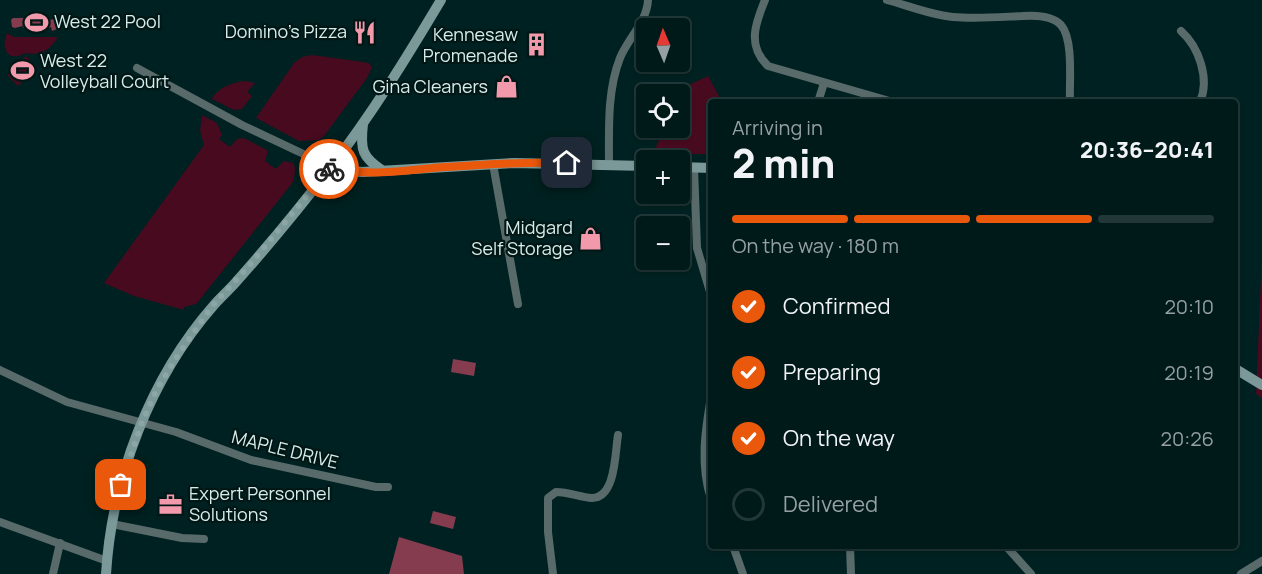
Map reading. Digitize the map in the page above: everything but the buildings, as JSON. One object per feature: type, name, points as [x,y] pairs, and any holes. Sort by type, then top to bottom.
[{"type":"main road","points":[[106,574],[112,524],[129,455],[165,375],[200,324],[363,124],[395,77],[441,0]]},
{"type":"main road","points":[[363,124],[361,143],[363,153],[370,162],[384,171]]},
{"type":"main road","points":[[331,166],[348,171],[384,171],[493,164],[636,165]]},
{"type":"main road","points":[[690,168],[708,168]]},
{"type":"main road","points":[[1238,370],[1262,385]]},
{"type":"street","points":[[609,164],[610,101],[614,79],[626,45],[647,10],[648,0]]},
{"type":"street","points":[[765,0],[754,37],[755,48],[760,58],[768,66],[882,99]]},
{"type":"street","points":[[887,0],[953,17],[1029,15],[1054,20],[1061,25],[1066,34],[1070,99]]},
{"type":"street","points":[[1181,31],[1195,47],[1202,68],[1204,89],[1201,99]]},
{"type":"street","points":[[137,69],[242,125],[331,166]]},
{"type":"street","points":[[819,99],[824,83]]},
{"type":"street","points":[[493,164],[518,304]]},
{"type":"street","points":[[694,168],[697,248],[708,285]]},
{"type":"street","name":"MAPLE DRIVE","points":[[0,370],[67,402],[142,422],[251,460],[376,487],[388,487]]},
{"type":"street","points":[[708,418],[704,445],[708,486]]},
{"type":"street","points":[[553,574],[544,532],[548,498],[556,492],[578,494],[590,498],[607,493],[611,482],[618,435]]},
{"type":"street","points":[[1,524],[107,561]]},
{"type":"street","points":[[112,524],[182,538],[204,539]]},
{"type":"street","points":[[53,574],[60,543]]},
{"type":"street","points":[[734,549],[743,574]]},
{"type":"street","points":[[850,549],[851,574]]},
{"type":"street","points":[[1009,549],[1031,574]]},
{"type":"street","points":[[1242,574],[1262,561]]},
{"type":"shaded area","name":"West 22 Pool","points":[[36,11],[38,14],[49,17],[49,20],[59,18],[60,28],[52,31],[51,27],[36,29],[23,28],[23,26],[12,27],[13,18],[23,18]]},
{"type":"shaded area","points":[[7,33],[14,37],[58,37],[44,51],[14,56],[7,53],[5,49]]},
{"type":"shaded area","points":[[312,55],[369,63],[372,67],[367,78],[324,136],[319,140],[299,141],[256,118],[294,63],[302,57]]},
{"type":"shaded area","name":"West 22 Volleyball Court","points":[[26,56],[37,67],[18,86],[7,75]]},
{"type":"shaded area","points":[[708,76],[720,99],[708,99],[708,154],[690,154],[690,150],[655,150],[660,138],[690,138],[690,84]]},
{"type":"shaded area","points":[[245,81],[255,83],[247,92],[252,96],[242,109],[234,110],[212,99],[226,86]]},
{"type":"shaded area","points":[[202,115],[217,123],[222,135],[219,139],[230,147],[237,139],[244,138],[268,151],[265,161],[276,169],[284,161],[293,163],[295,172],[293,182],[201,298],[196,304],[184,307],[184,310],[134,296],[104,283],[204,145],[200,131]]},
{"type":"shaded area","points":[[1262,253],[1262,398],[1256,394]]},
{"type":"shaded area","points":[[453,359],[476,363],[474,376],[451,372]]},
{"type":"shaded area","points":[[433,511],[456,517],[453,529],[430,523]]},
{"type":"shaded area","points":[[399,537],[462,556],[464,574],[389,574]]},
{"type":"way so far","points":[[121,485],[129,455],[157,389],[191,335],[213,305],[248,267],[329,169]]},
{"type":"place","name":"West 22 Pool","points":[[36,22]]},
{"type":"place","name":"Domino's Pizza","points":[[365,32]]},
{"type":"place","name":"Kennesaw Promenade","points":[[536,45]]},
{"type":"place","name":"West 22 Volleyball Court","points":[[22,71]]},
{"type":"place","name":"Gina Cleaners","points":[[506,87]]},
{"type":"place","name":"Midgard Self Storage","points":[[591,238]]},
{"type":"place","name":"Expert Personnel Solutions","points":[[171,504]]},
{"type":"route","points":[[329,169],[331,166],[348,171],[372,172],[534,162],[567,163]]}]
